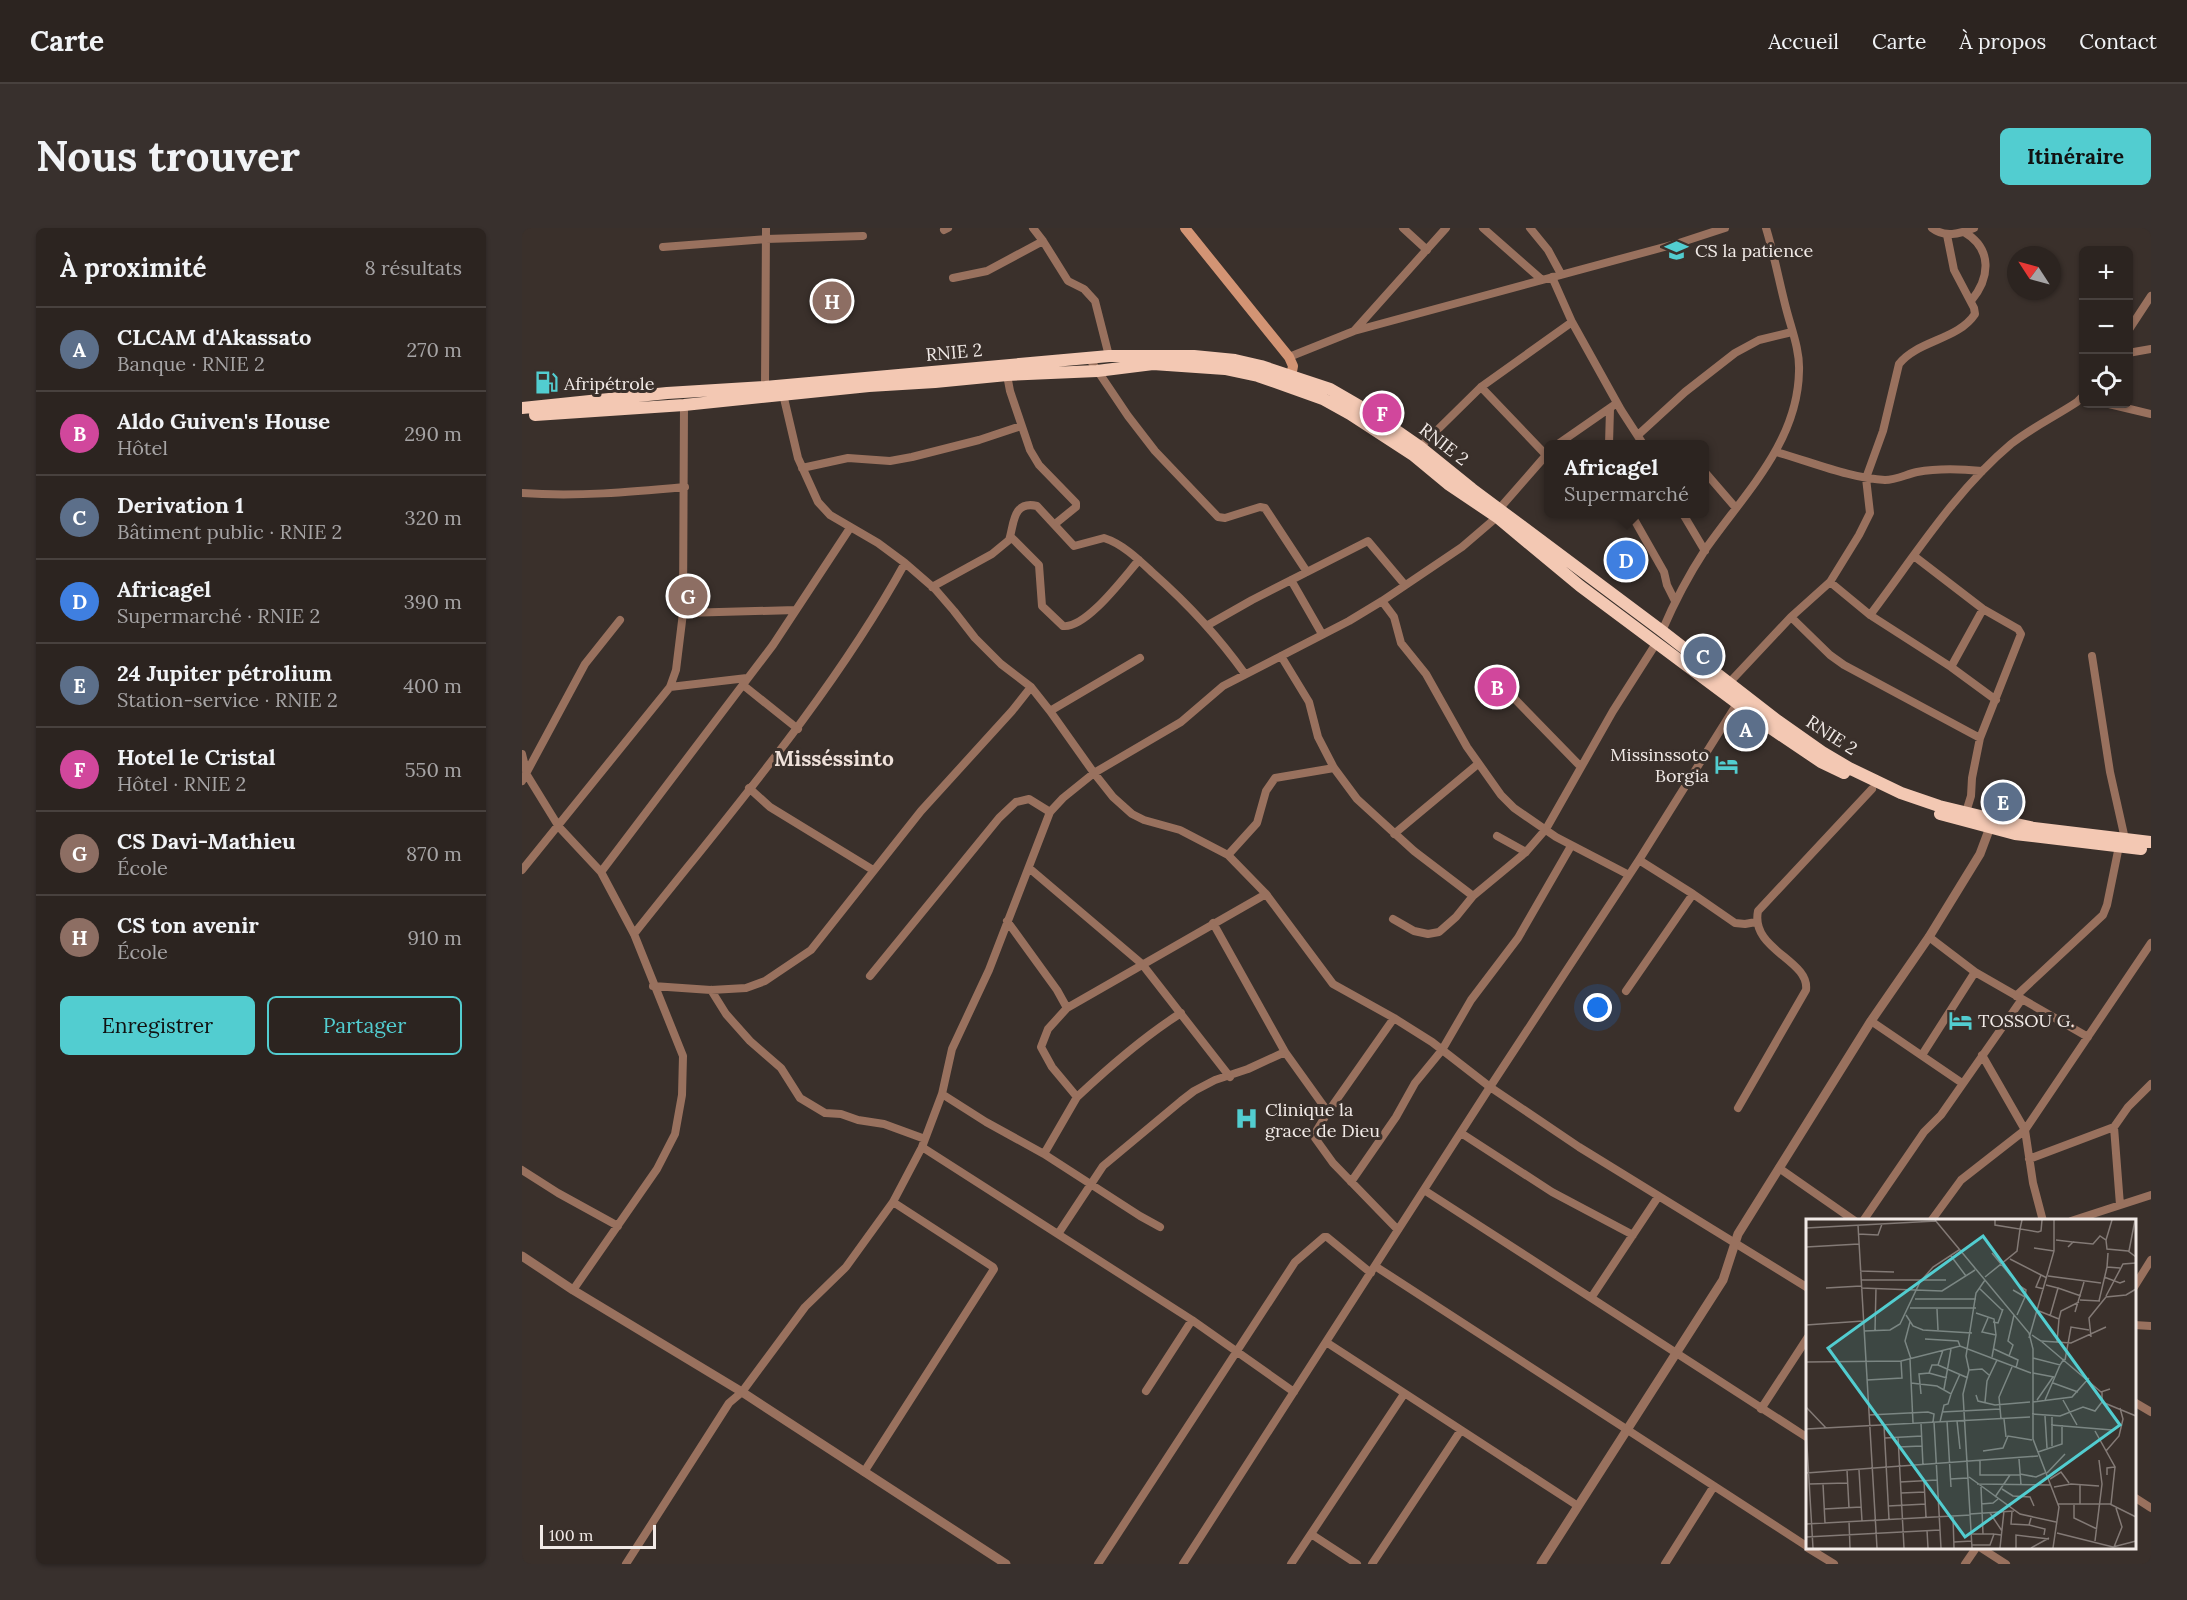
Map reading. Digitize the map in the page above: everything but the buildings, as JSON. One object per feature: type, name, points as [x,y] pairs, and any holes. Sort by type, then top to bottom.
[{"type":"highway","name":"RNIE 2","points":[[522,408],[667,393],[765,387],[1109,356],[1220,358],[1261,366],[1290,380],[1350,414],[1413,455],[1448,484],[1498,513]]},
{"type":"highway","name":"RNIE 2","points":[[522,416],[684,405],[783,394],[1153,364],[1225,369],[1330,389],[1368,411],[1420,447],[1581,586],[1728,684],[1796,734],[1849,768],[1901,793],[1966,813],[1991,824]]},
{"type":"highway","name":"RNIE 2","points":[[1659,637],[1769,727],[1821,762],[1872,789],[1929,810],[2046,839],[2122,843],[2151,842]]},
{"type":"highway","name":"RNIE 2","points":[[2122,843],[2151,851]]},
{"type":"main road","points":[[1185,228],[1289,357],[1293,366],[1290,380]]},
{"type":"street","points":[[765,387],[766,228]]},
{"type":"street","points":[[1033,228],[1068,280],[1084,289],[1095,301],[1109,356]]},
{"type":"street","points":[[1403,228],[1427,250]]},
{"type":"street","points":[[1354,331],[1446,228]]},
{"type":"street","points":[[1483,228],[1542,279]]},
{"type":"street","points":[[1530,228],[1548,250],[1561,274]]},
{"type":"street","points":[[1289,357],[1354,331],[1679,243],[1725,228]]},
{"type":"street","points":[[1393,919],[1414,931],[1428,934],[1439,932],[1456,917],[1473,896],[1526,852],[1546,830],[1659,637],[1675,601],[1705,551],[1776,452],[1794,407],[1799,387],[1800,368],[1766,228]]},
{"type":"street","points":[[1932,228],[1947,235],[1974,228]]},
{"type":"street","points":[[1964,232],[1974,237],[1982,249],[1987,269],[1981,289],[1971,301]]},
{"type":"street","points":[[1728,684],[1791,617],[1830,582],[1869,513],[1866,478],[1883,431],[1899,364],[1905,356],[1950,334],[1972,319],[1975,314],[1971,301],[1954,270],[1947,235]]},
{"type":"street","points":[[663,247],[766,239],[863,236]]},
{"type":"street","points":[[953,278],[987,271],[1043,241]]},
{"type":"street","points":[[1552,277],[1572,322],[1617,403],[1641,440]]},
{"type":"street","points":[[2133,324],[2151,296]]},
{"type":"street","points":[[1420,447],[1481,387],[1572,322]]},
{"type":"street","points":[[1638,435],[1694,385],[1735,353],[1759,340],[1792,332]]},
{"type":"street","points":[[2133,352],[2151,349]]},
{"type":"street","points":[[1089,358],[1155,451],[1218,516],[1225,518],[1265,507],[1307,572]]},
{"type":"street","points":[[1007,375],[1029,450],[1039,465],[1076,503],[1076,507],[1055,524]]},
{"type":"street","points":[[1481,387],[1544,451]]},
{"type":"street","points":[[783,394],[802,468],[818,502],[830,515],[878,543],[932,587],[975,638],[1001,664],[1031,687],[1113,797],[1132,814],[1144,820],[1180,830],[1228,855],[1266,894],[1333,984],[1394,1018],[1442,1050],[1490,1088],[1658,1197],[1806,1287]]},
{"type":"street","points":[[1870,615],[1940,520],[1983,471],[2020,437],[2079,399]]},
{"type":"street","points":[[1563,440],[1617,403]]},
{"type":"street","points":[[522,870],[623,742],[670,687],[676,670],[683,613],[684,405]]},
{"type":"street","points":[[2126,408],[2151,414]]},
{"type":"street","points":[[1609,440],[1610,409]]},
{"type":"street","points":[[802,468],[848,458],[890,460],[912,457],[979,440],[1021,426]]},
{"type":"street","points":[[1776,452],[1866,478],[1888,480],[1918,472],[1948,469],[1983,471]]},
{"type":"street","points":[[626,1564],[729,1403],[742,1392],[805,1307],[846,1267],[893,1202],[924,1143],[942,1094],[952,1049],[989,970],[1050,812],[1063,798],[1094,773],[1181,722],[1223,686],[1382,601],[1462,547],[1498,513],[1544,458]]},
{"type":"street","points":[[1709,477],[1736,508]]},
{"type":"street","points":[[522,493],[601,494],[685,487]]},
{"type":"street","points":[[932,587],[992,554],[1011,537],[1012,521],[1018,511],[1025,506],[1037,506],[1074,546],[1104,538],[1139,560],[1208,625],[1245,674]]},
{"type":"street","points":[[1634,518],[1664,572],[1667,585],[1675,601]]},
{"type":"street","points":[[1686,518],[1705,551]]},
{"type":"street","points":[[601,872],[772,645],[850,528]]},
{"type":"street","points":[[1011,537],[1039,564],[1042,606],[1063,626],[1074,624],[1097,607],[1139,560]]},
{"type":"street","points":[[1208,625],[1368,541],[1405,585]]},
{"type":"street","points":[[1914,556],[1983,609],[2018,629],[2021,634],[1980,738],[1966,813]]},
{"type":"street","points":[[634,933],[798,729],[876,616],[905,563]]},
{"type":"street","points":[[1291,580],[1322,634]]},
{"type":"street","points":[[1830,582],[1870,615],[1996,699]]},
{"type":"street","points":[[1382,601],[1394,617],[1401,643],[1426,674],[1478,764],[1507,801],[1571,846],[1629,874]]},
{"type":"street","points":[[1951,667],[1983,609]]},
{"type":"street","points":[[683,613],[796,610]]},
{"type":"street","points":[[1791,617],[1830,655],[1844,665],[1980,738]]},
{"type":"street","points":[[524,778],[585,664],[620,620]]},
{"type":"street","points":[[1281,656],[1309,702],[1318,737],[1334,768],[1357,799],[1394,834],[1473,896]]},
{"type":"street","points":[[1864,1219],[1924,1132],[1941,1115],[2019,998],[2103,915],[2122,843],[2092,656]]},
{"type":"street","points":[[1050,711],[1140,658]]},
{"type":"street","points":[[670,687],[745,682],[798,729]]},
{"type":"street","points":[[653,986],[711,990],[746,988],[765,981],[811,950],[921,811],[1031,687]]},
{"type":"street","points":[[1509,693],[1581,767]]},
{"type":"street","points":[[1186,1563],[1398,1230],[1639,860],[1738,702]]},
{"type":"street","points":[[522,754],[524,778],[559,826],[601,872],[634,933],[653,986],[683,1056],[682,1095],[675,1134],[657,1169],[573,1290]]},
{"type":"street","points":[[1394,834],[1478,764]]},
{"type":"street","points":[[1228,855],[1257,823],[1266,791],[1275,778],[1334,768]]},
{"type":"street","points":[[749,788],[770,807],[873,870]]},
{"type":"street","points":[[1738,1108],[1806,990],[1807,984],[1801,973],[1769,944],[1756,922],[1758,910],[1872,789]]},
{"type":"street","points":[[870,976],[999,818],[1016,802],[1029,799],[1050,812]]},
{"type":"street","points":[[1541,1564],[1723,1280],[1734,1241],[1871,1021],[1929,937],[1980,854],[1991,824]]},
{"type":"street","points":[[1497,836],[1526,852]]},
{"type":"street","points":[[1351,1182],[1396,1117],[1415,1083],[1442,1050],[1471,1000],[1529,922],[1571,846]]},
{"type":"street","points":[[1639,860],[1735,923],[1756,922]]},
{"type":"street","points":[[1029,868],[1142,964],[1230,1077]]},
{"type":"street","points":[[1077,1097],[1052,1067],[1041,1047],[1048,1029],[1067,1008],[1266,894]]},
{"type":"street","points":[[1626,991],[1693,894]]},
{"type":"street","points":[[1007,921],[1057,990],[1067,1008]]},
{"type":"street","points":[[1213,923],[1285,1052],[1328,1112]]},
{"type":"street","points":[[1929,937],[1975,972],[2088,1037]]},
{"type":"street","points":[[1932,1219],[1961,1180],[2025,1130],[2151,943]]},
{"type":"street","points":[[1922,1055],[1975,972]]},
{"type":"street","points":[[711,990],[726,1014],[750,1041],[781,1068],[800,1098],[825,1113],[842,1114],[858,1120],[884,1124],[924,1143],[1058,1234],[1192,1320],[1294,1392]]},
{"type":"street","points":[[1044,1154],[1077,1097],[1128,1051],[1181,1013]]},
{"type":"street","points":[[1394,1018],[1328,1112],[1315,1133],[1315,1138],[1351,1182],[1398,1230]]},
{"type":"street","points":[[1871,1021],[1962,1083]]},
{"type":"street","points":[[1058,1234],[1103,1166],[1194,1091],[1215,1080],[1230,1077],[1285,1052]]},
{"type":"street","points":[[1982,1055],[2025,1130],[2033,1183],[2042,1219]]},
{"type":"street","points":[[2029,1159],[2114,1127],[2128,1107],[2151,1084]]},
{"type":"street","points":[[942,1094],[986,1122],[1044,1154],[1160,1227]]},
{"type":"street","points":[[2114,1127],[2120,1205]]},
{"type":"street","points":[[1461,1133],[1552,1192],[1633,1235]]},
{"type":"street","points":[[1779,1168],[1852,1219]]},
{"type":"street","points":[[522,1170],[618,1226]]},
{"type":"street","points":[[1425,1190],[1806,1437]]},
{"type":"street","points":[[2077,1219],[2151,1195]]},
{"type":"street","points":[[1591,1298],[1658,1197]]},
{"type":"street","points":[[864,1472],[993,1269],[893,1202]]},
{"type":"street","points":[[1098,1564],[1291,1266],[1324,1237],[1330,1237],[1373,1270],[1806,1546]]},
{"type":"street","points":[[522,1256],[573,1290],[742,1392],[1006,1564]]},
{"type":"street","points":[[2136,1284],[2151,1260]]},
{"type":"street","points":[[1146,1391],[1192,1320]]},
{"type":"street","points":[[2136,1325],[2151,1326]]},
{"type":"street","points":[[1761,1408],[1806,1340]]},
{"type":"street","points":[[1326,1342],[1578,1506]]},
{"type":"street","points":[[1292,1564],[1404,1394]]},
{"type":"street","points":[[2136,1403],[2151,1412]]},
{"type":"street","points":[[1372,1564],[1461,1430]]},
{"type":"street","points":[[1667,1563],[1714,1486]]},
{"type":"street","points":[[2136,1498],[2151,1508]]},
{"type":"street","points":[[1311,1534],[1357,1564]]},
{"type":"street","points":[[1811,1549],[1834,1564]]},
{"type":"street","points":[[1965,1564],[1975,1549]]},
{"type":"street","points":[[1983,1549],[2006,1564]]},
{"type":"place","name":"CS la patience","points":[[1677,250]]},
{"type":"place","name":"CS ton avenir","points":[[832,301]]},
{"type":"place","name":"Afripétrole","points":[[546,383]]},
{"type":"place","name":"Hotel le Cristal","points":[[1382,413]]},
{"type":"place","name":"Africagel","points":[[1626,560]]},
{"type":"place","name":"CS Davi-Mathieu","points":[[688,596]]},
{"type":"place","name":"Derivation 1","points":[[1703,656]]},
{"type":"place","name":"Aldo Guiven's House","points":[[1497,687]]},
{"type":"place","name":"CLCAM d'Akassato","points":[[1746,729]]},
{"type":"place","name":"Missinssoto Borgia","points":[[1727,764]]},
{"type":"place","name":"24 Jupiter pétrolium","points":[[2003,802]]},
{"type":"place","name":"TOSSOU G.","points":[[1960,1020]]},
{"type":"place","name":"Clinique la grace de Dieu","points":[[1247,1119]]},
{"type":"district","name":"Misséssinto","points":[[834,758]]}]
